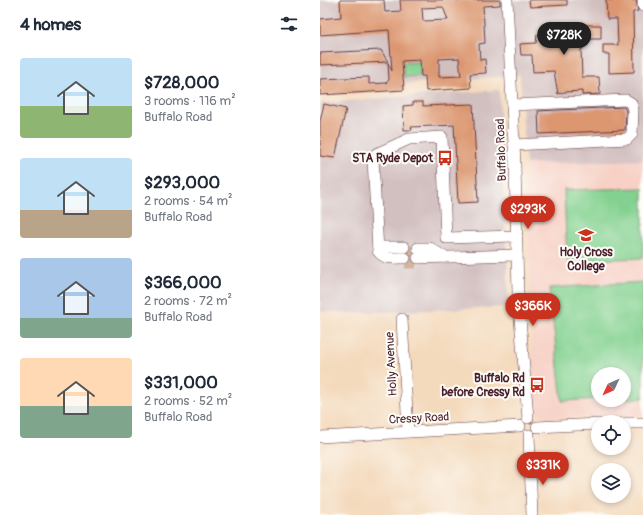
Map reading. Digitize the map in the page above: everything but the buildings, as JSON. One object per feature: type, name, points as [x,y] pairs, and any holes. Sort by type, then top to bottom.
[{"type":"street","name":"Buffalo Road","points":[[507,0],[514,145],[518,292],[528,418]]},
{"type":"street","points":[[643,0],[643,6]]},
{"type":"street","points":[[512,104],[624,100],[631,103],[633,110],[632,134],[627,140],[514,145]]},
{"type":"street","points":[[404,256],[382,256],[378,247],[373,159],[376,154],[409,139],[442,137],[446,238],[517,236]]},
{"type":"street","points":[[420,255],[444,257],[517,255]]},
{"type":"street","name":"Holly Avenue","points":[[402,319],[408,431]]},
{"type":"street","points":[[532,515],[533,431],[536,421],[528,418],[523,419],[520,426],[522,431],[533,431],[591,425]]},
{"type":"street","points":[[631,423],[643,423]]},
{"type":"street","name":"Cressy Road","points":[[320,437],[520,426]]},
{"type":"shaded area","points":[[320,0],[643,0],[643,160],[526,164],[520,75],[320,90]]},
{"type":"shaded area","points":[[499,90],[509,307],[350,313],[320,311],[320,103]]},
{"type":"shaded area","name":"Holy Cross College","points":[[643,160],[643,415],[591,415],[591,417],[547,419],[535,410],[526,164]]},
{"type":"green space","points":[[438,61],[438,66],[420,67],[420,76],[404,77],[403,63]]},
{"type":"green space","points":[[643,188],[643,258],[567,261],[564,190]]},
{"type":"green space","points":[[643,282],[643,398],[631,399],[631,367],[591,367],[591,399],[562,401],[549,288]]},
{"type":"tunnel","points":[[405,252],[418,251]]},
{"type":"tunnel","points":[[405,263],[419,263]]},
{"type":"place","name":"STA Ryde Depot","points":[[445,158]]},
{"type":"place","name":"Holy Cross College","points":[[586,235]]},
{"type":"place","name":"Buffalo Rd before Cressy Rd","points":[[537,385]]}]
